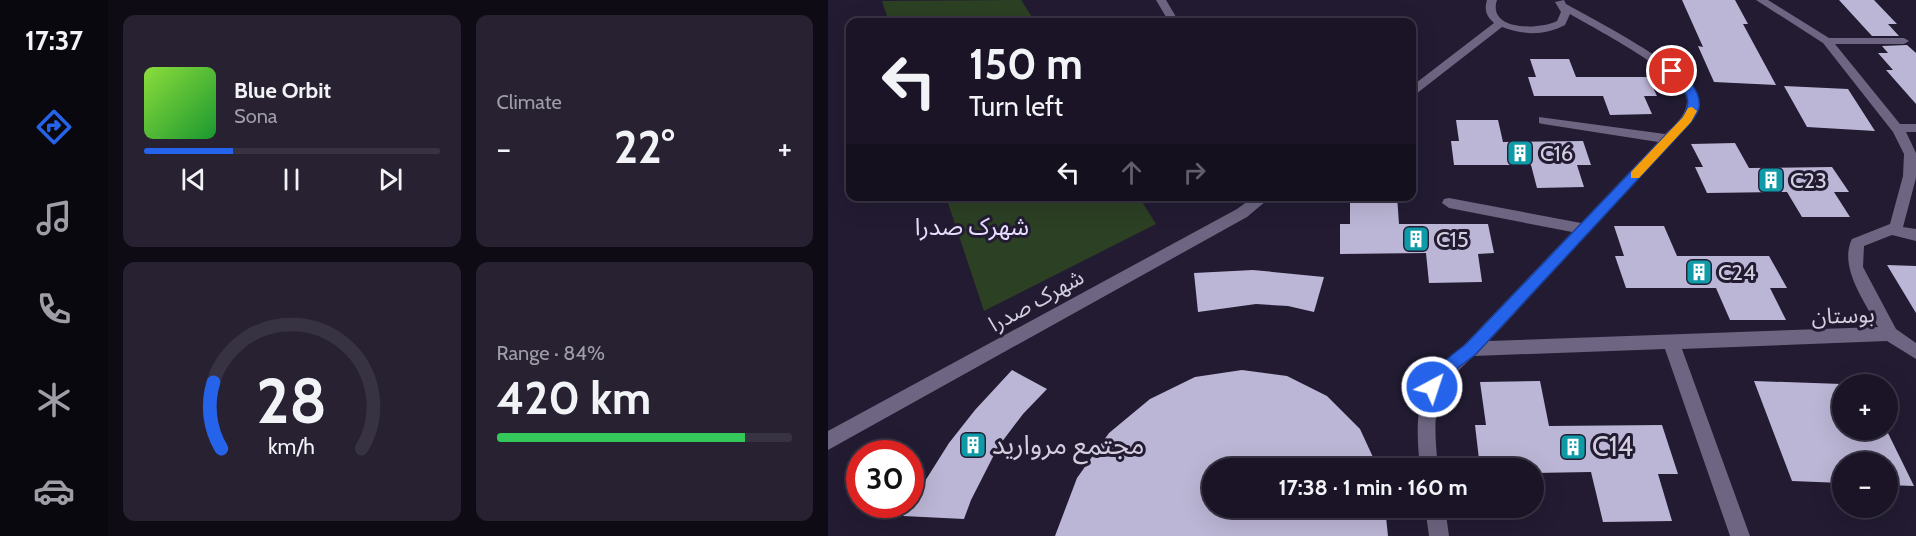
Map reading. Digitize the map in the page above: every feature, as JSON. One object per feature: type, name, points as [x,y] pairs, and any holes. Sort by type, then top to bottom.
[{"type":"street","points":[[1161,0],[1172,18]]},
{"type":"street","points":[[1492,0],[1489,4],[1490,11],[1501,23],[1522,30],[1545,30],[1561,23],[1565,17],[1561,3]]},
{"type":"street","points":[[1761,0],[1827,41],[1896,128],[1910,154],[1910,176],[1896,226],[1890,229]]},
{"type":"street","points":[[1428,458],[1424,427],[1432,387],[1453,362],[1471,349],[1688,119],[1694,108],[1693,95],[1685,82],[1672,71],[1561,3]]},
{"type":"street","points":[[1416,88],[1501,23]]},
{"type":"street","points":[[1827,41],[1904,41]]},
{"type":"street","points":[[1543,120],[1668,139]]},
{"type":"street","points":[[1896,128],[1916,128]]},
{"type":"street","name":"شهرک صدرا","points":[[828,441],[1242,213],[1258,201]]},
{"type":"street","points":[[1449,203],[1584,229]]},
{"type":"street","points":[[1890,229],[1916,235]]},
{"type":"street","name":"بوستان","points":[[1471,349],[1890,334],[1856,267],[1857,243],[1890,229]]},
{"type":"street","points":[[1890,334],[1916,352]]},
{"type":"street","points":[[1671,342],[1740,536]]},
{"type":"street","points":[[1437,518],[1440,536]]},
{"type":"green space","points":[[1021,0],[1032,18],[888,18],[882,1]]},
{"type":"green space","points":[[947,201],[1142,201],[1156,224],[984,311]]},
{"type":"building","points":[[1682,0],[1735,0],[1748,24],[1743,24],[1776,85],[1714,82],[1698,46],[1703,47]]},
{"type":"building","points":[[1839,0],[1874,0],[1897,24],[1888,24],[1899,36],[1872,36]]},
{"type":"building","points":[[1907,45],[1916,53],[1916,104],[1886,70],[1893,70],[1878,53],[1888,53],[1882,46]]},
{"type":"building","points":[[1530,59],[1569,59],[1576,77],[1648,77],[1657,96],[1644,96],[1652,114],[1610,115],[1603,96],[1534,96],[1528,77],[1536,77]]},
{"type":"building","points":[[1784,86],[1848,89],[1875,131],[1807,127]]},
{"type":"building","name":"C16","points":[[1456,120],[1498,120],[1503,142],[1583,141],[1591,165],[1577,165],[1584,187],[1537,188],[1531,165],[1454,165],[1451,141],[1459,141]]},
{"type":"building","name":"C23","points":[[1735,143],[1749,168],[1832,167],[1849,192],[1834,192],[1850,217],[1802,217],[1787,192],[1707,193],[1695,167],[1703,167],[1691,144]]},
{"type":"building","name":"C15","points":[[1350,201],[1397,201],[1399,224],[1488,224],[1494,253],[1478,254],[1482,282],[1429,283],[1426,253],[1340,254],[1340,224],[1350,224]]},
{"type":"building","name":"C24","points":[[1614,226],[1664,226],[1677,256],[1769,256],[1787,288],[1770,288],[1786,320],[1730,320],[1716,288],[1626,288],[1615,256],[1624,256]]},
{"type":"building","points":[[1887,265],[1916,266],[1916,313]]},
{"type":"building","points":[[1253,270],[1324,277],[1314,312],[1288,306],[1256,304],[1198,312],[1194,273]]},
{"type":"building","name":"مجتمع مروارید","points":[[1012,370],[1047,389],[1023,414],[998,447],[964,519],[924,517],[924,483],[949,443],[975,410]]},
{"type":"building","points":[[1242,370],[1287,376],[1327,396],[1360,429],[1373,458],[1202,458],[1202,518],[1386,518],[1388,536],[1055,536],[1077,478],[1109,433],[1150,399],[1195,377]]},
{"type":"building","name":"C14","points":[[1540,381],[1549,426],[1662,425],[1678,474],[1658,474],[1672,521],[1603,522],[1591,472],[1544,473],[1544,458],[1479,458],[1475,425],[1486,425],[1480,382]]},
{"type":"building","points":[[1754,381],[1832,384],[1832,440],[1891,440],[1897,452],[1832,452],[1832,483],[1792,481]]},
{"type":"building","points":[[1898,453],[1914,486],[1898,485]]},
{"type":"slow traffic","points":[[1635,175],[1688,119],[1692,111]]},
{"type":"place","name":"C16","points":[[1520,153]]},
{"type":"place","name":"C23","points":[[1771,180]]},
{"type":"place","name":"C15","points":[[1416,239]]},
{"type":"place","name":"C24","points":[[1699,272]]},
{"type":"place","name":"مجتمع مروارید","points":[[973,445]]},
{"type":"place","name":"C14","points":[[1573,447]]},
{"type":"district","name":"شهرک صدرا","points":[[972,227]]},
{"type":"route","points":[[1432,387],[1453,362],[1471,349],[1688,119],[1694,108],[1693,95],[1685,82],[1672,71]]}]
